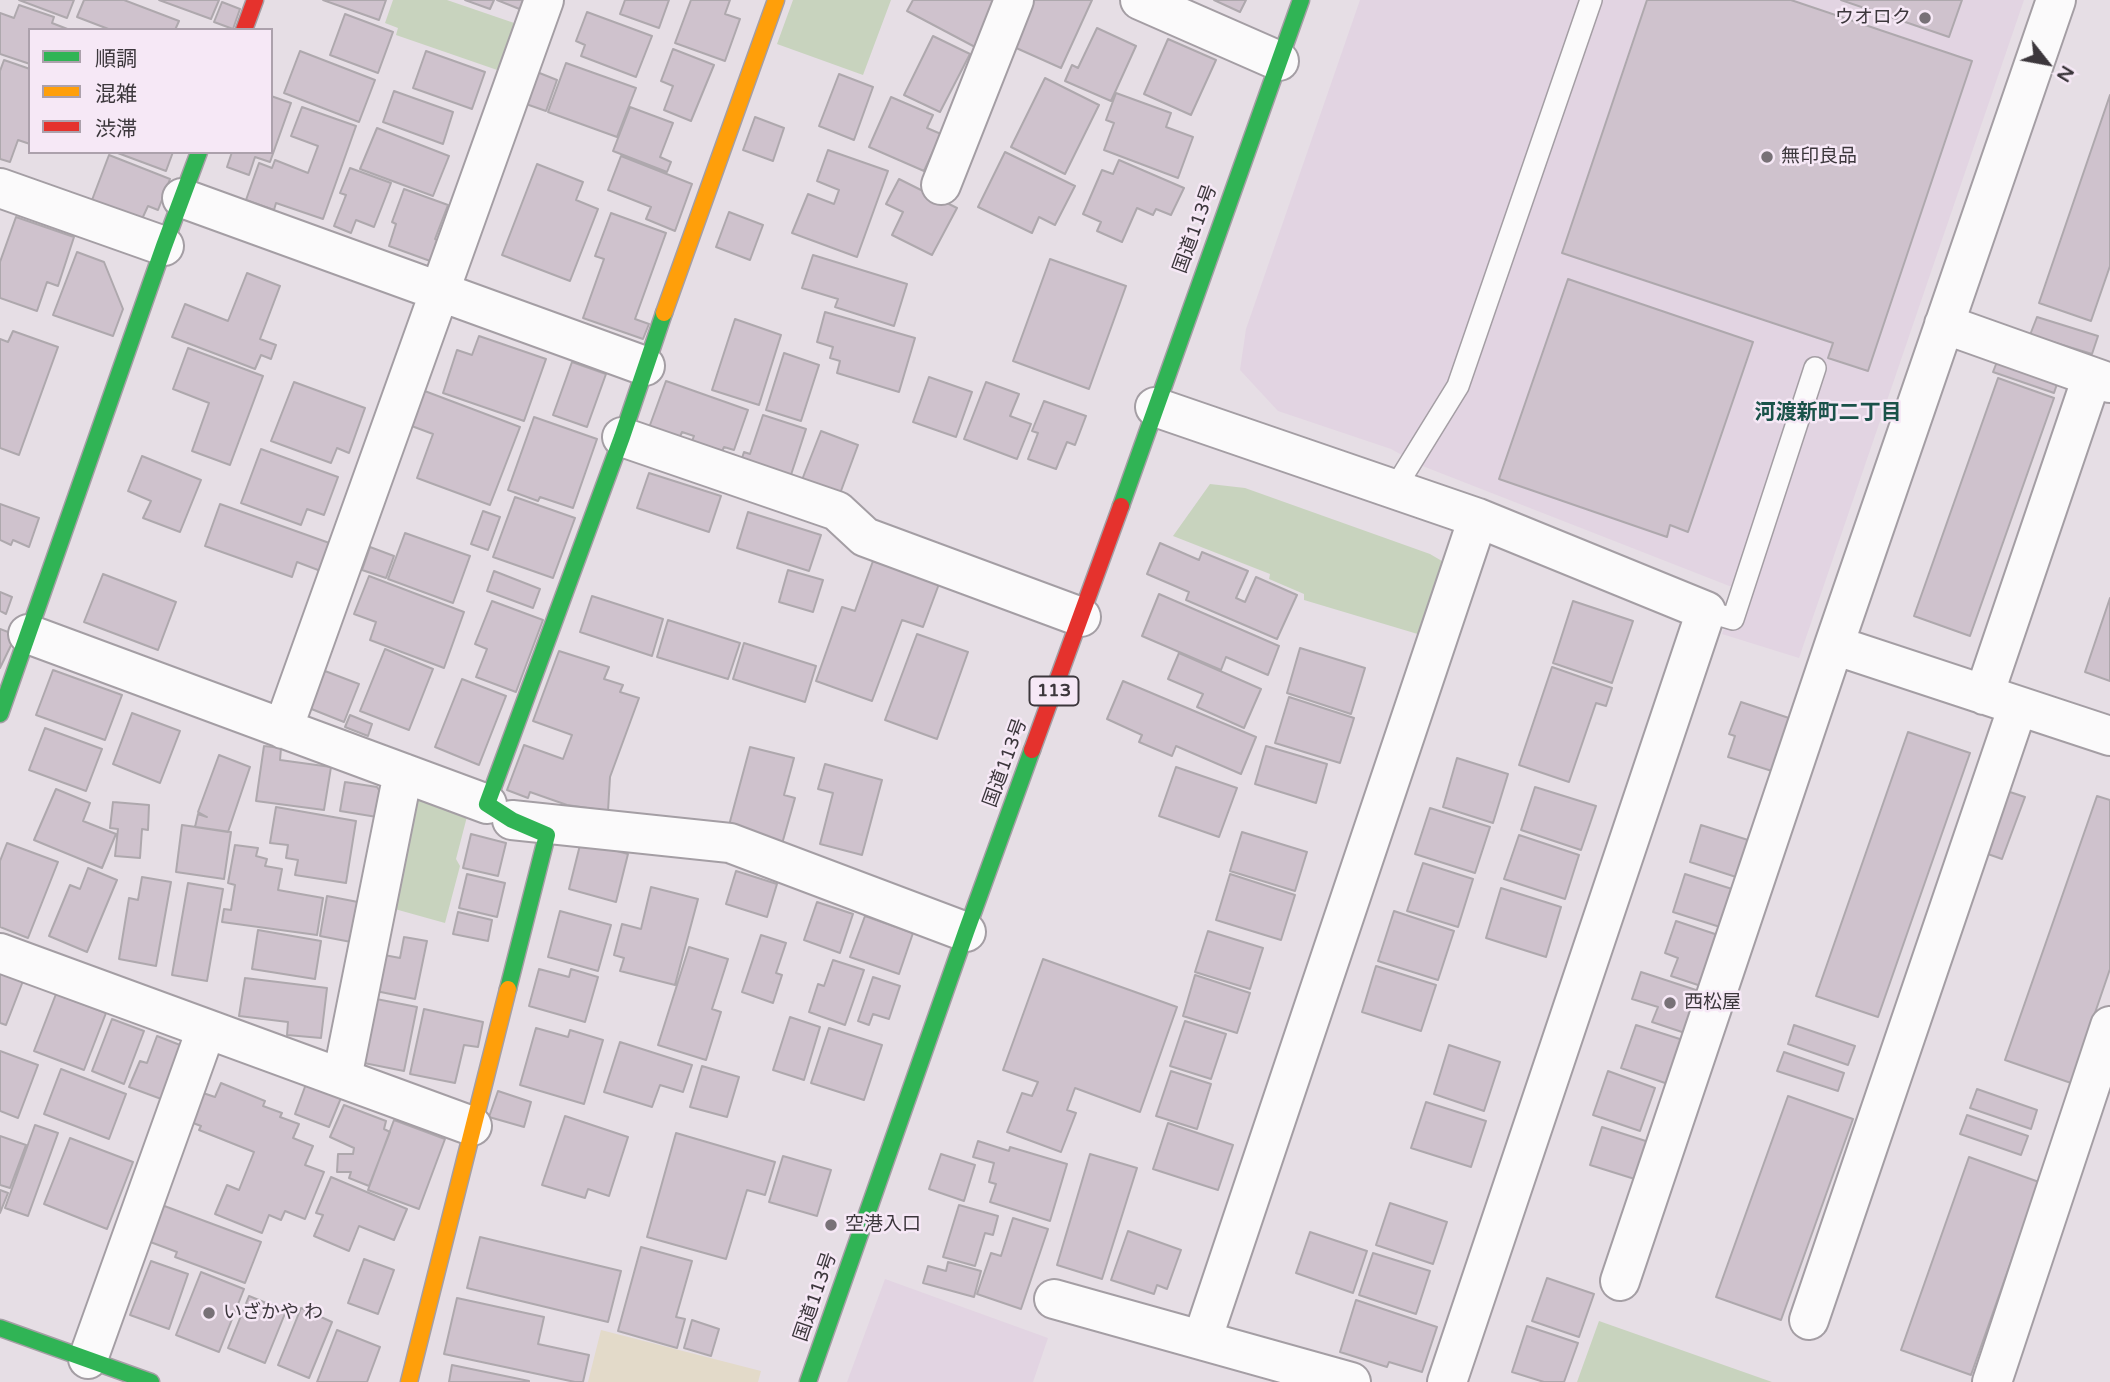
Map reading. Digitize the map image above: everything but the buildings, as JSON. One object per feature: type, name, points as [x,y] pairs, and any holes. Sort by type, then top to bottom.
[{"type":"main road","points":[[245,28],[255,0]]},
{"type":"main road","points":[[409,1382],[547,835],[499,812],[645,366],[776,0]]},
{"type":"main road","name":"国道113号","points":[[808,1382],[966,932],[1301,0]]},
{"type":"main road","points":[[0,714],[198,154]]},
{"type":"main road","points":[[0,1328],[151,1382]]},
{"type":"street","points":[[283,729],[544,0]]},
{"type":"street","points":[[941,185],[1014,0]]},
{"type":"street","points":[[1140,0],[1279,61]]},
{"type":"street","points":[[1620,1281],[1834,645],[2056,0]]},
{"type":"street","points":[[0,188],[164,246]]},
{"type":"street","points":[[182,198],[645,366]]},
{"type":"street","points":[[1809,1320],[2104,375],[1944,324]]},
{"type":"street","points":[[1155,407],[1478,518],[1706,611],[1447,1382]]},
{"type":"street","points":[[622,437],[837,511],[865,537],[1081,617]]},
{"type":"street","points":[[1202,1340],[1478,518]]},
{"type":"street","points":[[28,634],[403,773],[499,812],[730,843],[966,932]]},
{"type":"street","points":[[1834,645],[2110,736]]},
{"type":"street","points":[[342,1077],[403,773]]},
{"type":"street","points":[[0,953],[472,1126]]},
{"type":"street","points":[[1992,1382],[2110,1026]]},
{"type":"street","points":[[88,1359],[206,1030]]},
{"type":"street","points":[[1054,1299],[1351,1382]]},
{"type":"lane","points":[[1395,488],[1458,386],[1591,0]]},
{"type":"lane","points":[[1706,611],[1733,620],[1815,368]]},
{"type":"shaded area","points":[[1360,0],[2024,0],[1799,658],[1722,634],[1737,589],[1420,465],[1391,449],[1278,411],[1240,370],[1246,329]]},
{"type":"shaded area","points":[[885,1279],[1048,1338],[1033,1382],[847,1382]]},
{"type":"green space","points":[[393,0],[447,0],[520,25],[503,72],[396,35],[398,28],[385,23]]},
{"type":"green space","points":[[793,0],[891,0],[863,75],[777,44]]},
{"type":"green space","points":[[1210,484],[1245,488],[1430,554],[1447,564],[1421,635],[1304,600],[1304,594],[1269,579],[1270,574],[1173,536]]},
{"type":"green space","points":[[409,782],[470,805],[456,859],[460,866],[445,923],[384,906]]},
{"type":"green space","points":[[1599,1321],[1772,1382],[1577,1382]]},
{"type":"sand","points":[[601,1330],[761,1371],[758,1382],[588,1382]]},
{"type":"traffic: fast","points":[[1121,506],[1301,0]]},
{"type":"traffic: fast","points":[[0,714],[198,154]]},
{"type":"traffic: fast","points":[[508,989],[547,835],[512,820],[487,804],[622,437],[664,313]]},
{"type":"traffic: fast","points":[[808,1382],[1032,750]]},
{"type":"traffic: fast","points":[[0,1328],[151,1382]]},
{"type":"traffic: slow","points":[[664,313],[776,0]]},
{"type":"traffic: slow","points":[[409,1382],[508,989]]},
{"type":"traffic: jam","points":[[245,28],[255,0]]},
{"type":"traffic: jam","points":[[1032,750],[1121,506]]},
{"type":"place","name":"ウオロク","points":[[1925,18]]},
{"type":"place","name":"無印良品","points":[[1767,157]]},
{"type":"place","name":"西松屋","points":[[1670,1003]]},
{"type":"place","name":"空港入口","points":[[831,1225]]},
{"type":"place","name":"いざかや わ","points":[[209,1313]]},
{"type":"district","name":"河渡新町二丁目","points":[[1828,413]]}]
